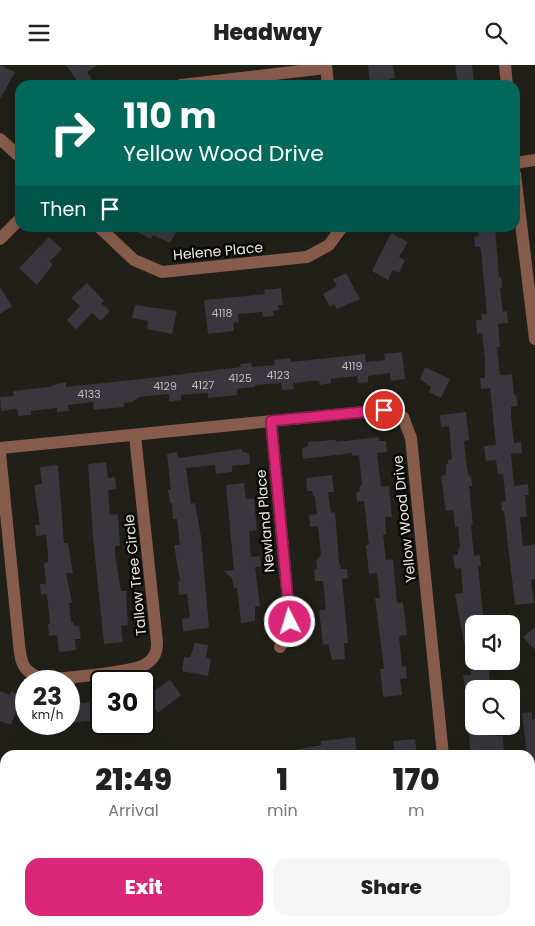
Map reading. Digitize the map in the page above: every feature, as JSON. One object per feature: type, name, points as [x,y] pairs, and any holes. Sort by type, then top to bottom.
[{"type":"street","points":[[505,65],[506,80]]},
{"type":"street","points":[[221,80],[326,67],[327,80]]},
{"type":"street","points":[[0,139],[15,152]]},
{"type":"street","points":[[520,162],[535,160]]},
{"type":"street","points":[[520,215],[535,339]]},
{"type":"street","points":[[0,239],[15,224]]},
{"type":"street","name":"Helene Place","points":[[104,232],[134,260],[162,272],[307,257],[329,245],[338,232]]},
{"type":"street","name":"Yellow Wood Drive","points":[[0,449],[384,410],[398,414],[407,423],[411,438],[442,750]]},
{"type":"street","name":"Newland Place","points":[[271,421],[290,622],[280,647]]},
{"type":"street","name":"Tallow Tree Circle","points":[[0,453],[19,644],[23,665],[32,673],[44,679],[123,671],[142,667],[151,661],[157,651],[135,436]]},
{"type":"building","points":[[0,65],[15,72],[0,99]]},
{"type":"building","points":[[66,65],[98,65],[87,72],[92,79],[76,80]]},
{"type":"building","points":[[368,65],[393,65],[395,78],[389,80],[370,80]]},
{"type":"building","points":[[455,65],[472,65],[474,80],[457,80]]},
{"type":"building","points":[[138,232],[176,232],[170,243],[153,235],[151,239]]},
{"type":"building","points":[[479,232],[495,232],[503,312],[507,311],[508,323],[498,324],[500,347],[497,347],[500,375],[512,374],[514,395],[516,395],[518,406],[511,407],[511,417],[514,443],[521,442],[522,453],[511,454],[514,486],[528,484],[529,495],[525,495],[527,517],[520,517],[523,546],[535,544],[535,579],[531,580],[534,603],[515,605],[504,511],[502,511],[501,502],[506,501],[503,474],[498,474],[496,460],[486,461],[484,446],[496,445],[490,388],[481,389],[480,378],[485,378],[485,359],[482,333],[477,334],[476,320],[482,320],[481,314],[487,314],[481,251],[480,247],[475,247],[474,237],[479,236]]},
{"type":"building","points":[[391,233],[408,242],[399,257],[405,260],[399,273],[393,270],[388,280],[372,271]]},
{"type":"building","points":[[49,237],[62,249],[50,261],[53,264],[37,285],[19,268]]},
{"type":"building","points":[[346,273],[360,299],[337,309],[334,304],[330,307],[323,294],[337,286],[333,279]]},
{"type":"building","points":[[87,283],[104,301],[101,303],[110,311],[101,321],[92,313],[76,330],[67,320],[80,306],[71,298]]},
{"type":"building","points":[[0,287],[12,306],[0,314]]},
{"type":"building","points":[[281,288],[283,305],[278,305],[279,310],[273,311],[274,316],[263,317],[262,312],[238,314],[239,322],[233,323],[234,331],[208,334],[204,300],[265,294],[264,290]]},
{"type":"building","points":[[135,305],[177,311],[172,334],[147,329],[148,321],[132,318]]},
{"type":"building","points":[[402,352],[405,379],[391,381],[390,373],[368,376],[368,382],[358,383],[357,376],[331,379],[331,383],[320,385],[319,381],[293,383],[294,389],[282,390],[281,383],[255,385],[255,387],[237,389],[237,395],[208,398],[208,393],[181,395],[181,400],[169,402],[169,394],[139,397],[133,402],[124,403],[124,407],[94,410],[93,402],[68,405],[69,411],[57,412],[57,408],[31,411],[31,415],[18,416],[17,409],[1,411],[0,397],[14,396],[13,391],[49,387],[66,382],[66,387],[241,367],[240,364],[251,363],[252,367],[275,365],[274,360],[290,358],[291,362],[365,354],[366,362],[385,360],[384,354]]},
{"type":"building","points":[[425,367],[450,379],[441,398],[429,392],[431,387],[420,379]]},
{"type":"building","points":[[466,412],[469,440],[464,441],[467,468],[469,476],[471,475],[472,486],[469,486],[473,525],[471,525],[474,556],[480,555],[481,566],[478,566],[483,615],[465,615],[465,648],[455,594],[463,593],[461,568],[455,569],[453,555],[458,555],[458,549],[460,548],[458,527],[455,527],[453,510],[446,511],[441,476],[446,475],[446,464],[448,464],[448,460],[452,459],[449,426],[441,427],[440,415]]},
{"type":"building","points":[[379,437],[379,441],[386,441],[387,452],[377,453],[381,487],[389,486],[392,517],[385,517],[386,534],[383,535],[386,560],[393,559],[397,603],[403,602],[407,635],[399,636],[402,667],[406,666],[407,678],[400,679],[402,695],[383,697],[380,669],[384,669],[375,598],[380,598],[377,573],[369,574],[366,545],[369,545],[364,501],[357,502],[356,492],[359,492],[362,485],[359,455],[352,456],[352,453],[303,459],[302,448],[308,446],[308,442],[336,440],[336,442]]},
{"type":"building","points":[[242,449],[242,452],[249,453],[250,464],[232,466],[232,472],[216,474],[215,465],[186,468],[191,504],[195,503],[201,537],[209,628],[183,631],[182,619],[190,618],[187,594],[179,595],[178,582],[180,581],[174,545],[180,545],[177,519],[173,519],[172,503],[170,503],[168,490],[171,490],[167,454],[177,452],[178,458]]},
{"type":"building","points":[[106,462],[108,478],[115,477],[116,489],[108,490],[110,515],[118,514],[120,546],[115,546],[115,555],[121,591],[126,591],[128,625],[121,626],[123,642],[104,644],[88,464]]},
{"type":"building","points":[[58,465],[64,543],[68,543],[73,573],[66,573],[72,603],[69,603],[71,622],[73,622],[74,626],[79,626],[81,639],[75,639],[76,650],[59,652],[57,635],[49,636],[48,624],[50,624],[47,594],[41,595],[40,584],[46,584],[44,563],[48,562],[48,553],[46,535],[36,536],[35,525],[40,525],[34,485],[42,484],[40,467]]},
{"type":"building","points":[[332,475],[334,492],[328,492],[331,513],[335,512],[339,562],[341,569],[347,569],[348,578],[342,579],[348,643],[344,643],[345,659],[332,660],[328,644],[323,645],[319,610],[326,610],[323,581],[315,581],[314,570],[317,569],[316,561],[321,555],[318,526],[310,527],[309,515],[317,514],[315,496],[313,496],[312,491],[307,491],[306,478]]},
{"type":"building","points":[[244,483],[246,499],[254,499],[257,530],[249,531],[251,557],[260,556],[261,567],[255,567],[260,606],[255,607],[255,621],[241,623],[237,588],[234,588],[232,578],[224,571],[234,570],[226,485]]},
{"type":"building","points":[[535,627],[535,650],[523,637]]},
{"type":"building","points":[[195,643],[208,645],[206,658],[211,659],[208,676],[182,671],[184,657],[190,658]]},
{"type":"building","points":[[471,670],[489,670],[490,680],[465,680],[465,687],[463,675],[471,675]]},
{"type":"building","points":[[170,680],[181,695],[158,713],[155,709],[155,690]]},
{"type":"building","points":[[0,691],[10,695],[11,691],[15,693],[15,714],[11,725],[0,721]]},
{"type":"building","points":[[80,701],[82,703],[90,702],[90,721],[80,722]]},
{"type":"building","points":[[532,712],[532,720],[535,719],[535,750],[526,750],[522,713]]},
{"type":"building","points":[[469,735],[503,736],[504,750],[470,750]]},
{"type":"building","points":[[355,737],[356,750],[294,750],[321,745],[321,741]]},
{"type":"building","points":[[415,739],[416,750],[394,750],[393,741]]},
{"type":"route","points":[[290,622],[271,421],[384,410]]}]
